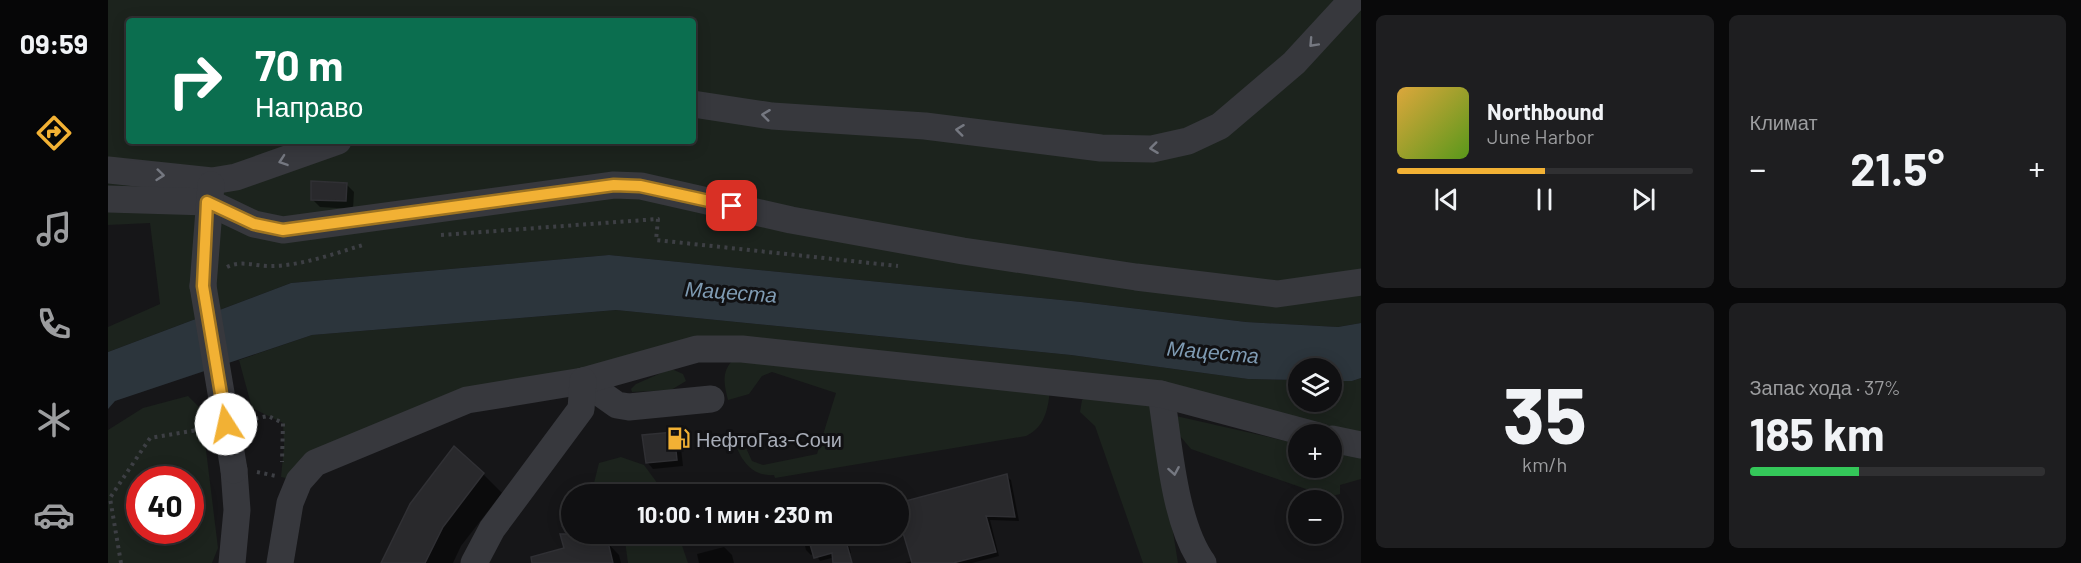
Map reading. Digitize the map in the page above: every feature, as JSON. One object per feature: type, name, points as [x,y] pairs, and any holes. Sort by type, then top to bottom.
[{"type":"street","points":[[696,104],[771,116],[925,126],[1101,148],[1152,149],[1188,141],[1220,126],[1294,63],[1352,0]]},
{"type":"street","points":[[108,199],[210,191],[236,177],[330,144]]},
{"type":"street","points":[[108,170],[210,191],[254,224],[283,230],[614,185],[640,186],[837,229],[1136,277],[1277,294],[1361,282]]},
{"type":"street","points":[[210,191],[203,286],[242,471],[232,563]]},
{"type":"street","points":[[280,563],[290,503],[298,481],[315,463],[468,400],[583,381],[697,349],[742,349],[1162,404],[1288,430]]},
{"type":"street","points":[[583,381],[617,405],[628,407],[711,399]]},
{"type":"street","points":[[474,563],[492,530],[581,409],[583,381]]},
{"type":"street","points":[[1162,404],[1183,523],[1194,551],[1203,563]]},
{"type":"street","points":[[1342,441],[1361,445]]},
{"type":"path","points":[[440,235],[658,219],[656,240],[906,267]]},
{"type":"path","points":[[224,269],[235,263],[269,266],[310,260],[372,243]]},
{"type":"path","points":[[244,421],[268,416],[283,423],[282,467]]},
{"type":"path","points":[[121,563],[110,498],[150,438],[209,427]]},
{"type":"path","points":[[242,471],[281,477]]},
{"type":"shaded area","points":[[108,0],[1361,0],[1361,323],[1338,327],[1246,322],[1081,302],[609,255],[291,283],[108,352],[108,327],[160,304],[150,223],[108,225]]},
{"type":"shaded area","points":[[616,310],[1071,355],[1248,379],[1288,380],[1288,412],[1342,412],[1342,381],[1361,378],[1361,444],[1342,439],[1342,424],[1288,424],[1288,426],[1160,394],[742,349],[467,400],[299,481],[281,477],[284,446],[283,423],[252,408],[239,360],[312,335]]},
{"type":"shaded area","points":[[734,359],[1050,390],[1044,417],[1037,428],[1026,436],[775,478],[774,475],[758,473],[752,469],[742,458],[733,437],[740,435],[752,461],[763,465],[817,454],[836,393],[772,372],[762,376],[749,394],[728,400],[725,373]]},
{"type":"shaded area","points":[[668,370],[683,374],[686,381],[671,390],[632,392],[631,389],[636,384]]},
{"type":"shaded area","points":[[1090,395],[1152,401],[1178,563],[1143,563],[1095,426],[1080,412],[1082,400]]},
{"type":"shaded area","points":[[188,396],[201,409],[218,548],[212,563],[108,563],[108,430],[143,408]]},
{"type":"shaded area","points":[[1176,416],[1288,441],[1288,478],[1342,478],[1342,454],[1361,458],[1361,479],[1340,485],[1340,490],[1309,490],[1191,449],[1180,436]]},
{"type":"shaded area","points":[[621,457],[644,465],[658,484],[594,484],[599,463]]},
{"type":"shaded area","points":[[625,544],[681,544],[688,563],[628,563]]},
{"type":"water","name":"Мацеста","points":[[609,255],[1081,302],[1246,322],[1338,327],[1361,323],[1361,378],[1342,381],[1342,358],[1288,358],[1288,380],[1248,379],[1071,355],[616,310],[312,335],[115,401],[108,409],[108,352],[291,283]]},
{"type":"building","points":[[311,181],[347,183],[346,201],[311,200]]},
{"type":"building","points":[[674,432],[677,460],[646,463],[642,435]]},
{"type":"building","points":[[454,446],[484,473],[443,527],[425,563],[381,563],[410,504]]},
{"type":"building","points":[[1007,474],[1015,517],[986,516],[996,552],[953,563],[912,563],[906,544],[909,544],[909,500]]},
{"type":"building","points":[[563,544],[608,544],[613,563],[532,563],[531,557],[564,548]]},
{"type":"building","points":[[810,544],[847,544],[852,563],[833,563],[832,553],[814,558]]},
{"type":"place","name":"НефтоГаз-Сочи","points":[[678,439]]},
{"type":"route","points":[[226,424],[203,286],[207,202],[254,224],[283,230],[614,185],[640,186],[732,206]]}]
